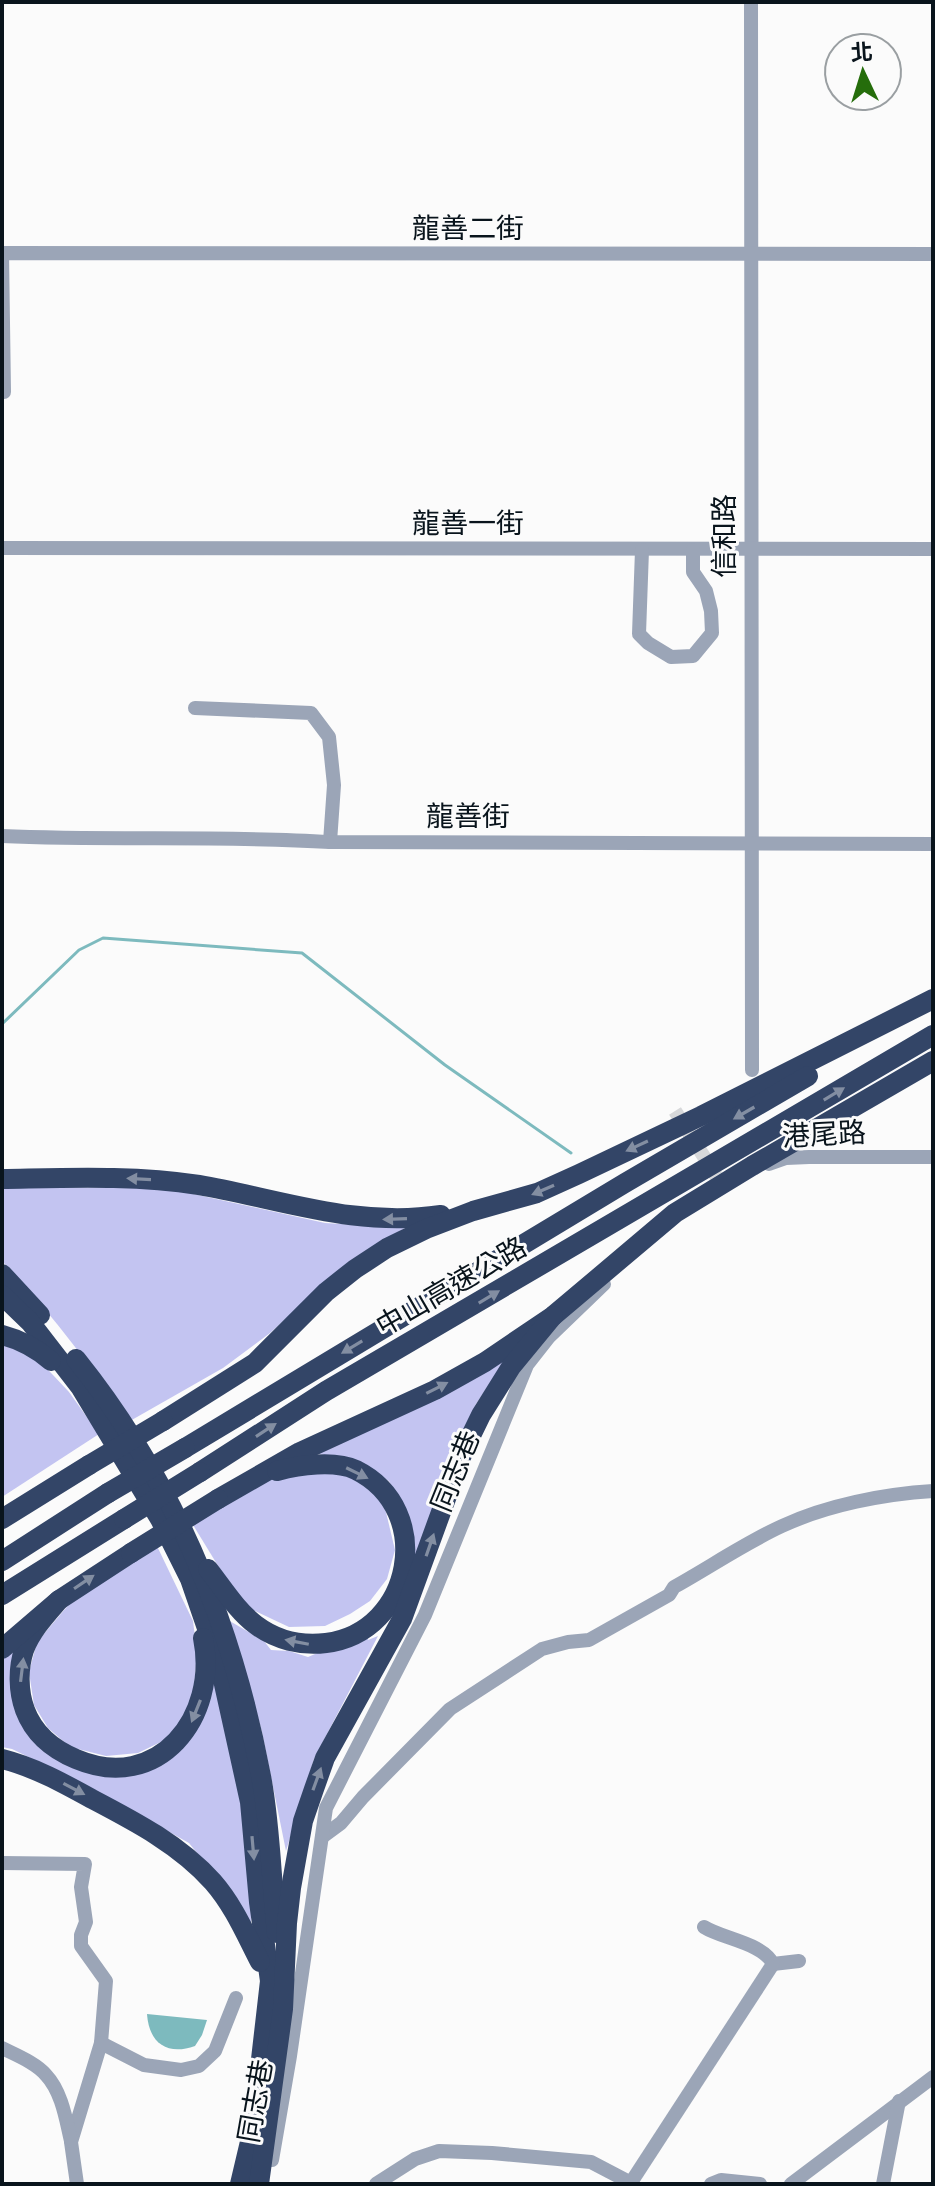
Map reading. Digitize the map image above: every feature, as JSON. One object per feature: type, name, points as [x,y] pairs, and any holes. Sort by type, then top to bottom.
[{"type":"highway","points":[[2,1519],[255,1363],[326,1292],[387,1248],[473,1211],[537,1193],[933,1002]]},
{"type":"highway","name":"中山高速公路","points":[[2,1561],[108,1493],[933,1002]]},
{"type":"highway","name":"中山高速公路","points":[[2,1595],[326,1391],[933,1035]]},
{"type":"highway","points":[[2,1649],[59,1600],[254,1477],[357,1424],[435,1390],[485,1362],[553,1316],[675,1213],[933,1061]]},
{"type":"highway","points":[[2,1179],[149,1179],[200,1185],[326,1213],[382,1220],[473,1211]]},
{"type":"highway","points":[[2,1274],[107,1398],[172,1506],[193,1550],[236,1665],[261,1778],[277,1987],[259,2184]]},
{"type":"highway","points":[[2,1295],[30,1322],[81,1388],[160,1519],[190,1579],[220,1666],[250,1802],[259,1902],[277,1987]]},
{"type":"highway","points":[[240,2184],[253,2129],[297,1851],[303,1821],[325,1758],[402,1619],[448,1489],[481,1415],[511,1367],[553,1316]]},
{"type":"highway","points":[[2,1335],[33,1347],[81,1388]]},
{"type":"highway","points":[[193,1550],[236,1605],[256,1625],[277,1637],[311,1644],[333,1642],[365,1629],[378,1618],[399,1584],[406,1558],[405,1536],[398,1513],[387,1496],[353,1469],[324,1464],[293,1467],[254,1477]]},
{"type":"highway","points":[[2,1508],[45,1492]]},
{"type":"highway","points":[[59,1600],[38,1625],[24,1651],[19,1679],[27,1716],[49,1745],[65,1755],[107,1767],[132,1766],[154,1759],[184,1734],[194,1720],[201,1700],[205,1677],[204,1646],[190,1579]]},
{"type":"highway","points":[[2,1759],[49,1775],[145,1827],[194,1862],[215,1884],[277,1987]]},
{"type":"street","name":"信和路","points":[[751,2],[752,1070]]},
{"type":"street","name":"龍善二街","points":[[2,253],[933,254]]},
{"type":"street","points":[[2,253],[4,392]]},
{"type":"street","name":"龍善一街","points":[[2,548],[933,549]]},
{"type":"street","points":[[642,550],[639,634],[671,657],[693,656],[712,633],[706,591],[693,572],[693,550]]},
{"type":"street","points":[[195,708],[311,713],[329,737],[334,785],[330,842]]},
{"type":"street","name":"龍善街","points":[[2,836],[60,839],[265,838],[330,842],[933,844]]},
{"type":"street","name":"港尾路","points":[[725,1190],[772,1162],[786,1158],[933,1157]]},
{"type":"street","name":"同志巷","points":[[268,2184],[326,1808],[425,1615],[527,1365],[549,1337],[608,1281],[671,1228],[725,1190]]},
{"type":"street","points":[[322,1837],[341,1823],[450,1709],[542,1649],[589,1640],[669,1595],[674,1587],[801,1518],[873,1498],[933,1491]]},
{"type":"street","points":[[2,1863],[85,1864],[81,1887],[86,1922],[81,1946],[106,1981],[101,2043],[71,2142]]},
{"type":"street","points":[[704,1927],[750,1946],[770,1958],[773,1964]]},
{"type":"street","points":[[773,1964],[799,1961]]},
{"type":"street","points":[[376,2184],[415,2159],[439,2151],[591,2162],[631,2184],[773,1964]]},
{"type":"street","points":[[101,2043],[144,2065],[181,2070],[199,2066],[215,2051],[236,1998]]},
{"type":"street","points":[[2,2048],[47,2075],[60,2099],[77,2184]]},
{"type":"street","points":[[791,2184],[933,2077]]},
{"type":"street","points":[[883,2184],[899,2101]]},
{"type":"street","points":[[711,2184],[721,2180],[760,2184]]},
{"type":"shaded area","points":[[2,1187],[166,1188],[325,1223],[405,1228],[347,1263],[270,1333],[223,1368],[130,1421],[53,1319],[2,1261]]},
{"type":"shaded area","points":[[2,1339],[36,1357],[69,1392],[99,1434],[2,1497]]},
{"type":"shaded area","points":[[510,1353],[476,1404],[451,1461],[416,1559],[412,1558],[409,1524],[389,1481],[346,1458],[311,1453]]},
{"type":"shaded area","points":[[334,1469],[374,1493],[385,1508],[395,1550],[387,1579],[370,1601],[350,1614],[325,1626],[289,1627],[242,1605],[190,1520],[264,1477]]},
{"type":"shaded area","points":[[156,1544],[193,1621],[197,1653],[193,1700],[173,1736],[138,1753],[106,1756],[70,1747],[48,1728],[34,1705],[29,1672],[37,1642],[87,1583]]},
{"type":"shaded area","points":[[228,1620],[264,1641],[271,1650],[308,1657],[369,1631],[368,1640],[378,1636],[314,1759],[286,1851],[262,1732]]},
{"type":"shaded area","points":[[8,1650],[14,1653],[20,1717],[92,1772],[175,1754],[215,1674],[246,1826],[251,1929],[240,1906],[189,1843],[76,1780],[2,1747],[2,1656]]},
{"type":"shaded area","points":[[147,2014],[207,2020],[195,2046],[176,2049],[161,2045],[156,2040],[151,2033]]},
{"type":"waterway","points":[[2,1024],[79,950],[103,938],[302,953],[445,1065],[571,1153]]},
{"type":"tunnel","points":[[675,1111],[725,1190]]}]
